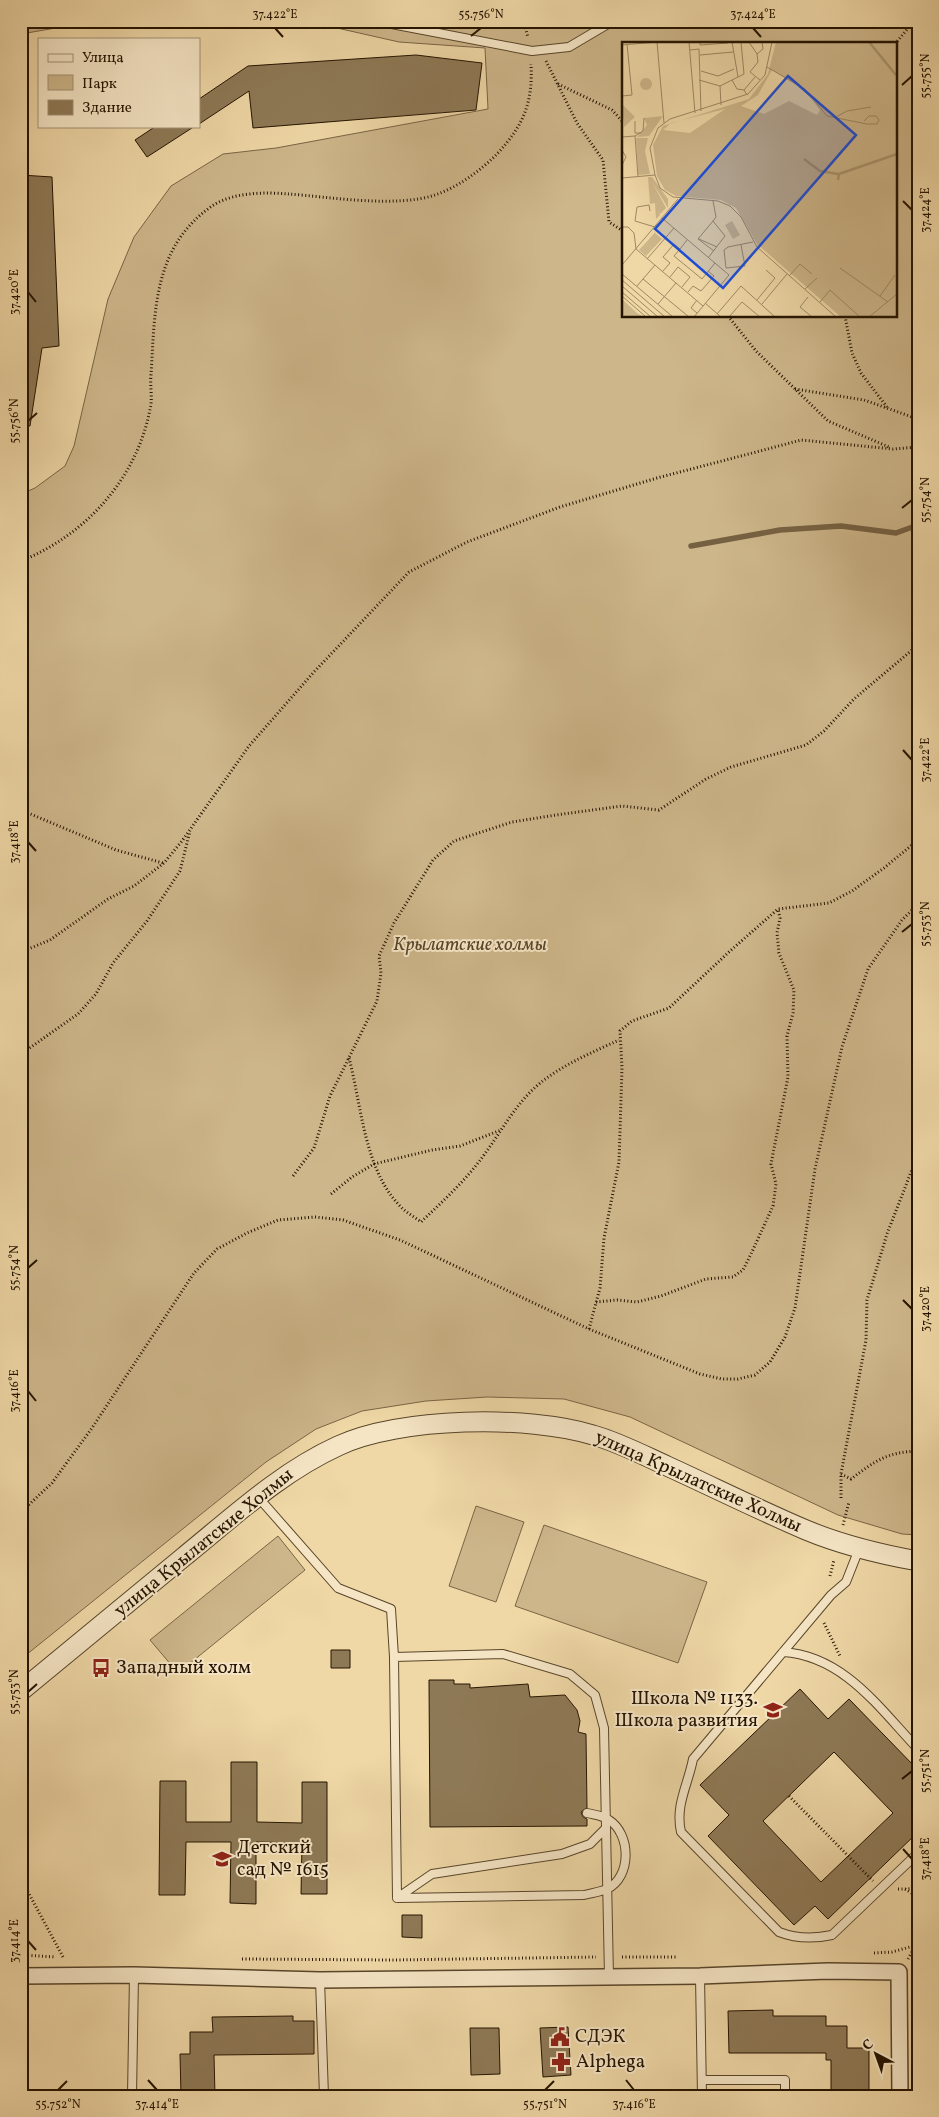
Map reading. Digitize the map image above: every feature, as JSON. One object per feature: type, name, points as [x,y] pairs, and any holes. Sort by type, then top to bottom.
[{"type":"street","name":"улица Крылатские Холмы","points":[[21,1691],[258,1497],[298,1467],[339,1445],[384,1430],[428,1424],[487,1423],[558,1426],[592,1434],[625,1447],[808,1531],[859,1549],[918,1561]]},
{"type":"street","points":[[21,1976],[134,1975],[320,1980],[700,1976],[828,1971],[899,1972],[900,2096]]},
{"type":"lane","points":[[21,23],[34,21]]},
{"type":"lane","points":[[376,21],[532,50],[569,47],[613,21]]},
{"type":"lane","points":[[258,1497],[338,1588],[391,1609],[394,1657],[397,1898]]},
{"type":"lane","points":[[859,1549],[846,1582],[831,1595],[819,1612],[693,1759],[679,1805],[678,1819],[681,1832],[779,1932],[793,1938],[820,1938],[832,1935],[918,1853]]},
{"type":"lane","points":[[783,1652],[794,1653],[829,1665],[849,1677],[918,1749]]},
{"type":"lane","points":[[394,1657],[503,1654],[570,1674],[595,1695],[604,1728],[608,1977]]},
{"type":"lane","points":[[397,1898],[584,1895],[608,1889],[617,1881],[625,1866],[626,1852],[623,1839],[610,1821],[601,1816],[587,1813]]},
{"type":"lane","points":[[397,1898],[432,1874],[562,1854],[590,1844],[606,1828]]},
{"type":"lane","points":[[132,2096],[134,1975]]},
{"type":"lane","points":[[700,1976],[702,2096]]},
{"type":"lane","points":[[320,1980],[324,2096]]},
{"type":"lane","points":[[702,2080],[785,2080],[785,2096]]},
{"type":"path","points":[[896,43],[914,21]]},
{"type":"path","points":[[532,50],[546,60],[577,124],[603,160],[609,222],[622,230]]},
{"type":"path","points":[[21,561],[38,554],[66,537],[91,518],[131,466],[143,437],[151,402],[155,309],[160,281],[168,258],[180,236],[195,218],[215,204],[233,198],[264,192],[401,200],[434,195],[462,182],[486,165],[508,143],[524,117],[532,88],[532,50]]},
{"type":"path","points":[[558,84],[612,110],[622,121]]},
{"type":"path","points":[[730,318],[756,351],[828,421],[893,449]]},
{"type":"path","points":[[845,318],[852,353],[858,366],[887,407]]},
{"type":"path","points":[[795,388],[824,392],[887,407],[918,419]]},
{"type":"path","points":[[21,952],[50,940],[108,899],[134,886],[164,863],[190,830],[249,746],[319,666],[409,572],[467,542],[560,507],[760,450],[801,440],[893,449],[918,447]]},
{"type":"path","points":[[293,1176],[314,1148],[330,1096],[377,1001],[381,973],[379,956],[394,923],[433,860],[454,841],[512,822],[556,815],[622,806],[659,810],[706,779],[731,768],[806,746],[824,731],[854,699],[918,645]]},
{"type":"path","points":[[21,810],[116,850],[164,863]]},
{"type":"path","points":[[21,1054],[78,1014],[96,994],[113,963],[147,921],[180,871],[190,830]]},
{"type":"path","points":[[589,1329],[600,1288],[604,1238],[619,1162],[622,1068],[620,1031],[632,1021],[669,1008],[778,909],[829,903],[852,891],[918,840]]},
{"type":"path","points":[[21,1512],[52,1483],[92,1428],[194,1273],[217,1249],[247,1232],[278,1220],[315,1217],[344,1220],[400,1240],[589,1329],[700,1374],[722,1380],[755,1375],[770,1362],[785,1337],[795,1308],[815,1169],[842,1047],[868,969],[902,920],[918,904]]},
{"type":"path","points":[[596,1302],[617,1300],[637,1302],[661,1296],[706,1279],[733,1277],[743,1270],[751,1254],[773,1206],[776,1184],[771,1164],[788,1077],[787,1036],[794,990],[779,953],[777,933],[780,918],[778,909]]},
{"type":"path","points":[[349,1058],[355,1079],[359,1108],[374,1164],[386,1187],[402,1208],[420,1222],[442,1202],[481,1160],[515,1110],[539,1084],[587,1054],[620,1040]]},
{"type":"path","points":[[331,1194],[352,1177],[374,1164],[432,1150],[460,1146],[501,1129]]},
{"type":"path","points":[[841,1498],[841,1474],[866,1340],[867,1300],[887,1234],[918,1154]]},
{"type":"path","points":[[841,1474],[852,1479],[872,1462],[898,1451],[918,1451]]},
{"type":"path","points":[[819,1612],[849,1677]]},
{"type":"path","points":[[789,1796],[862,1870]]},
{"type":"path","points":[[21,1878],[63,1957]]},
{"type":"path","points":[[905,1889],[918,1888]]},
{"type":"path","points":[[873,1953],[892,1952],[917,1945]]},
{"type":"path","points":[[617,1957],[684,1957]]},
{"type":"path","points":[[393,1960],[598,1958]]},
{"type":"green space","points":[[21,21],[96,21],[21,34]]},
{"type":"green space","name":"Крылатские холмы","points":[[306,21],[918,21],[918,1535],[902,1534],[838,1515],[630,1417],[564,1399],[487,1397],[426,1401],[362,1411],[316,1429],[266,1462],[21,1659],[21,494],[35,488],[65,466],[74,446],[108,299],[134,237],[171,186],[223,154],[276,148],[488,109],[485,48],[399,42]]},
{"type":"green space","points":[[476,1506],[524,1522],[496,1602],[449,1586]]},
{"type":"green space","points":[[544,1525],[707,1582],[678,1663],[515,1606]]},
{"type":"green space","points":[[278,1536],[305,1570],[178,1673],[150,1640]]},
{"type":"building","points":[[416,55],[482,63],[476,110],[253,128],[249,91],[200,123],[200,98],[248,66]]},
{"type":"building","points":[[153,128],[192,128],[147,157],[135,140]]},
{"type":"building","points":[[21,175],[52,177],[59,346],[42,348],[30,426],[21,426]]},
{"type":"building","points":[[331,1650],[350,1650],[350,1668],[331,1668]]},
{"type":"building","points":[[429,1680],[454,1680],[454,1684],[470,1684],[470,1688],[528,1684],[530,1697],[565,1695],[577,1710],[580,1721],[578,1732],[586,1734],[587,1808],[581,1812],[583,1817],[587,1819],[587,1826],[430,1827]]},
{"type":"building","points":[[800,1689],[828,1719],[849,1699],[918,1770],[918,1832],[828,1919],[815,1906],[794,1925],[708,1836],[729,1815],[700,1785]],"holes":[[[834,1752],[893,1813],[821,1882],[763,1821]]]},
{"type":"building","points":[[231,1762],[257,1762],[257,1822],[302,1823],[302,1782],[327,1782],[327,1894],[301,1894],[302,1843],[256,1842],[256,1904],[230,1903],[231,1842],[186,1842],[185,1895],[159,1895],[160,1781],[186,1781],[186,1822],[231,1822]]},
{"type":"building","points":[[402,1915],[422,1915],[422,1938],[402,1937]]},
{"type":"building","points":[[773,2010],[773,2016],[826,2016],[826,2026],[847,2026],[847,2048],[869,2048],[869,2096],[831,2096],[831,2060],[826,2060],[826,2053],[729,2053],[728,2011]]},
{"type":"building","points":[[293,2016],[293,2021],[314,2021],[314,2054],[214,2055],[215,2096],[181,2096],[180,2054],[190,2054],[190,2032],[213,2032],[212,2017]]},
{"type":"building","points":[[568,2027],[571,2075],[543,2077],[540,2028]]},
{"type":"building","points":[[470,2028],[499,2028],[500,2074],[471,2075]]},
{"type":"waterway","points":[[691,546],[780,530],[841,526],[896,533],[918,525]]},
{"type":"place","name":"Западный холм","points":[[101,1668]]},
{"type":"place","name":"Школа № 1133. Школа развития","points":[[773,1710]]},
{"type":"place","name":"Детский сад № 1615","points":[[222,1859]]},
{"type":"place","name":"СДЭК","points":[[560,2037]]},
{"type":"place","name":"Alphega","points":[[561,2062]]}]
